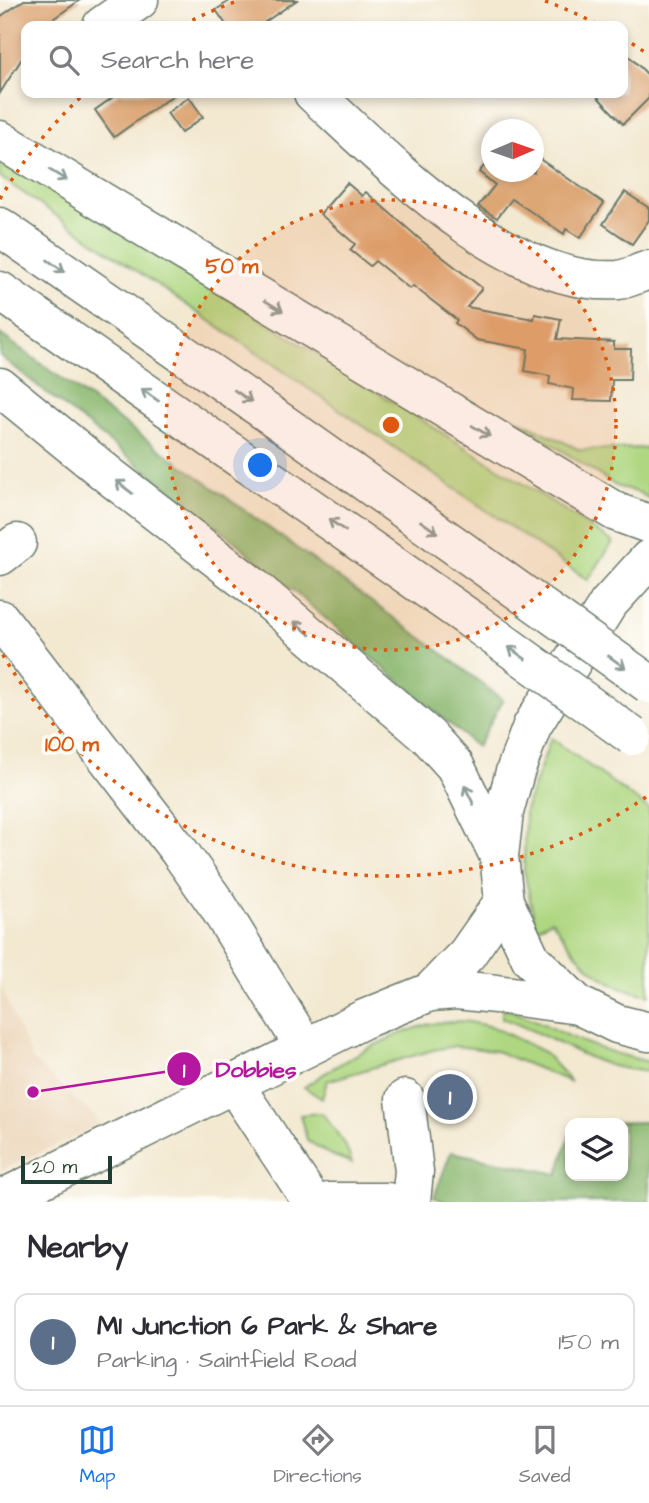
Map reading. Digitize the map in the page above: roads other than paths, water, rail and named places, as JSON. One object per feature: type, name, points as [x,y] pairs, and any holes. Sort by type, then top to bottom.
[{"type":"main road","points":[[109,21],[139,0]]},
{"type":"main road","points":[[318,98],[410,182],[471,229],[525,260],[580,278],[620,280],[649,270]]},
{"type":"main road","points":[[0,140],[616,512],[649,524]]},
{"type":"main road","points":[[0,227],[295,432],[649,684]]},
{"type":"main road","points":[[0,291],[473,621],[641,742]]},
{"type":"main road","points":[[0,387],[251,586],[428,736],[455,766],[499,856]]},
{"type":"main road","points":[[578,1006],[531,959],[503,901],[499,856],[504,812],[532,726],[608,604],[649,559]]},
{"type":"main road","points":[[0,619],[210,895],[305,1048]]},
{"type":"main road","points":[[430,992],[467,954],[503,901]]},
{"type":"main road","points":[[0,1200],[364,1019],[430,992],[457,990],[578,1006],[617,1024],[649,1032]]},
{"type":"main road","points":[[236,1083],[245,1101],[312,1202]]},
{"type":"main road","points":[[405,1100],[414,1171],[411,1202]]},
{"type":"main road","points":[[329,1202],[387,1202]]},
{"type":"place","name":"Dobbies","points":[[33,1092]]},
{"type":"place","name":"M1 Junction 6 Park & Share","points":[[450,1097]]}]
